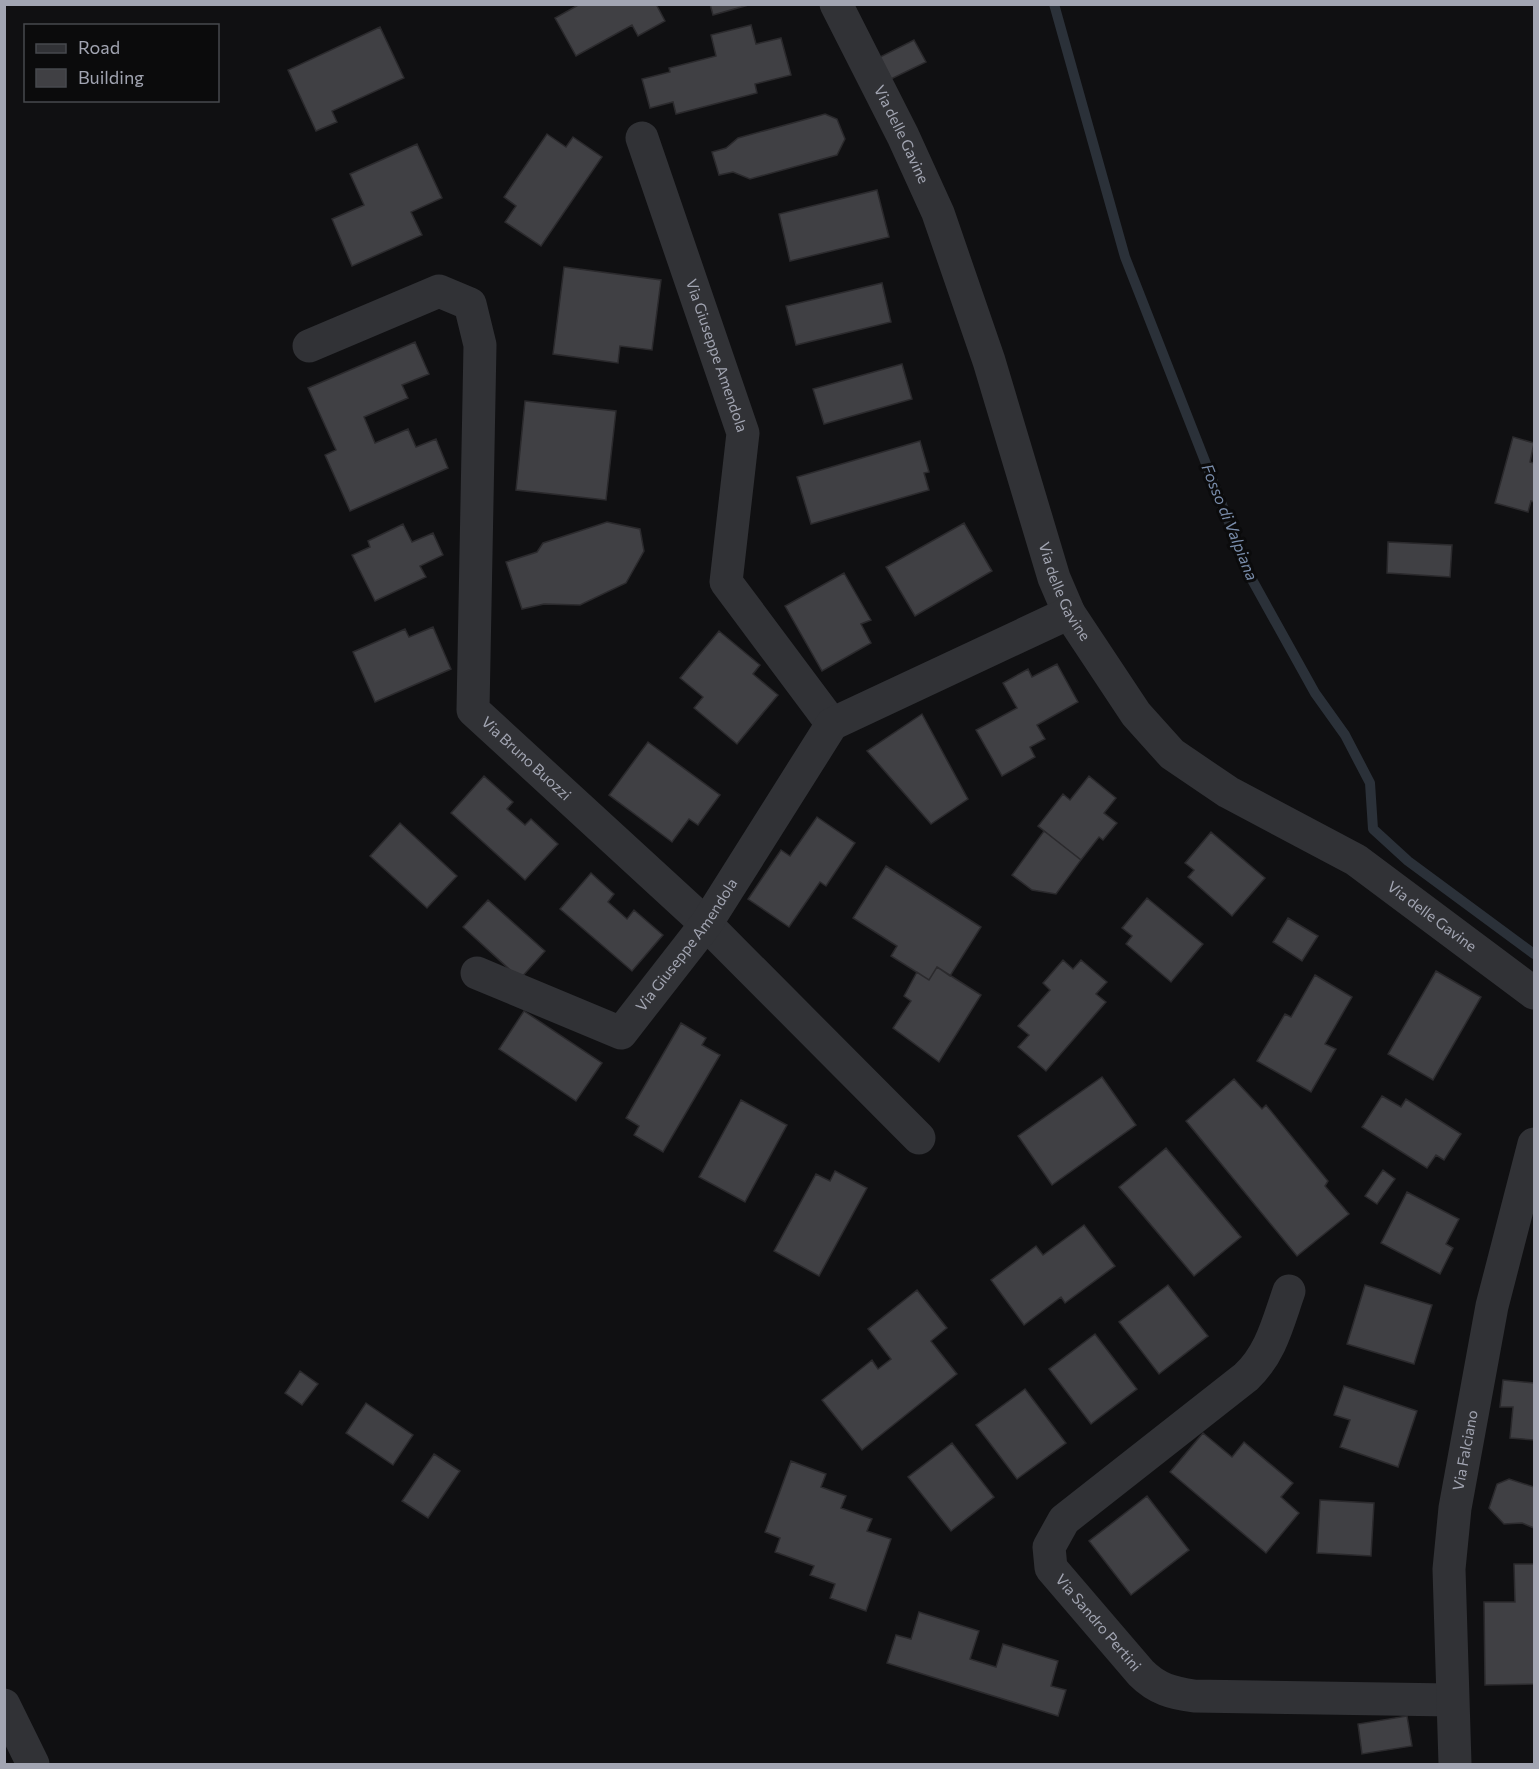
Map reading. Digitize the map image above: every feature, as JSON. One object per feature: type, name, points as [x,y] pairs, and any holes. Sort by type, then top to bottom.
[{"type":"street","name":"Via delle Gavine","points":[[836,4],[903,136],[938,213],[989,361],[1054,578],[1069,613],[1137,714],[1172,754],[1228,792],[1356,860],[1534,993]]},
{"type":"street","name":"Via Giuseppe Amendola","points":[[477,973],[621,1033],[705,924],[832,724],[726,582],[743,433],[642,138]]},
{"type":"street","name":"Via Bruno Buozzi","points":[[309,346],[439,291],[470,304],[480,345],[473,710],[705,924],[919,1138]]},
{"type":"street","points":[[832,724],[1069,613]]},
{"type":"street","name":"Via Falciano","points":[[1455,1764],[1449,1569],[1455,1508],[1492,1306],[1534,1144]]},
{"type":"street","name":"Via Sandro Pertini","points":[[1289,1291],[1261,1363],[1064,1520],[1048,1547],[1051,1568],[1141,1673],[1150,1682],[1172,1693],[1194,1696],[1452,1700]]},
{"type":"street","points":[[4,1705],[33,1764]]},
{"type":"building","points":[[580,4],[656,4],[665,21],[638,36],[632,25],[576,56],[555,18]]},
{"type":"building","points":[[710,4],[752,4],[713,15]]},
{"type":"building","points":[[751,25],[756,44],[781,38],[791,75],[755,84],[757,93],[676,114],[673,102],[650,108],[642,79],[670,72],[669,68],[716,56],[711,35]]},
{"type":"building","points":[[380,27],[404,78],[332,111],[337,122],[316,131],[288,70]]},
{"type":"building","points":[[914,40],[926,62],[891,79],[880,57]]},
{"type":"building","points":[[825,114],[837,119],[845,139],[837,155],[750,179],[733,172],[719,175],[712,152],[726,148],[738,138]]},
{"type":"building","points":[[547,134],[566,147],[573,137],[602,157],[541,246],[505,222],[516,206],[504,197]]},
{"type":"building","points":[[417,144],[442,198],[411,212],[422,235],[352,266],[332,219],[364,205],[350,174]]},
{"type":"building","points":[[877,190],[889,237],[790,261],[779,214]]},
{"type":"building","points":[[564,267],[661,280],[652,350],[620,346],[618,363],[553,354]]},
{"type":"building","points":[[882,283],[891,322],[796,345],[786,306]]},
{"type":"building","points":[[415,342],[429,374],[402,385],[408,398],[364,417],[375,443],[408,429],[416,447],[436,439],[448,468],[350,511],[325,455],[336,450],[308,388]]},
{"type":"building","points":[[902,364],[912,399],[824,424],[813,389]]},
{"type":"building","points":[[525,401],[616,411],[606,500],[516,490]]},
{"type":"building","points":[[1513,437],[1534,443],[1530,462],[1534,463],[1534,502],[1531,501],[1528,512],[1495,503]]},
{"type":"building","points":[[920,441],[929,472],[924,473],[929,490],[811,524],[797,477]]},
{"type":"building","points":[[607,522],[640,529],[644,551],[626,583],[580,605],[544,604],[522,609],[506,562],[537,552],[543,543]]},
{"type":"building","points":[[964,523],[992,571],[915,616],[886,567]]},
{"type":"building","points":[[403,524],[412,542],[433,533],[443,555],[420,566],[426,577],[375,601],[352,555],[370,547],[368,541]]},
{"type":"building","points":[[1388,542],[1452,545],[1450,577],[1387,573]]},
{"type":"building","points":[[844,573],[871,620],[861,624],[871,643],[822,671],[785,606]]},
{"type":"building","points":[[433,627],[451,669],[375,702],[353,652],[405,629],[409,637]]},
{"type":"building","points":[[719,631],[760,665],[753,674],[778,695],[737,744],[694,708],[703,697],[680,678]]},
{"type":"building","points":[[1057,664],[1078,702],[1037,725],[1045,739],[1030,747],[1035,757],[1002,776],[976,730],[1017,708],[1003,683],[1028,669],[1032,677]]},
{"type":"building","points":[[922,714],[968,799],[931,824],[867,751]]},
{"type":"building","points":[[648,742],[720,795],[698,825],[689,819],[672,842],[609,795]]},
{"type":"building","points":[[484,776],[513,802],[507,809],[525,825],[531,819],[558,844],[525,880],[451,813]]},
{"type":"building","points":[[1089,776],[1116,798],[1104,813],[1117,823],[1103,840],[1099,837],[1081,860],[1038,826],[1063,794],[1070,800]]},
{"type":"building","points":[[817,817],[855,843],[826,886],[820,882],[789,927],[748,899],[781,850],[790,856]]},
{"type":"building","points":[[400,823],[457,876],[427,908],[370,856]]},
{"type":"building","points":[[1044,831],[1081,860],[1056,894],[1032,890],[1012,875]]},
{"type":"building","points":[[1211,832],[1265,878],[1232,916],[1188,877],[1194,870],[1185,863]]},
{"type":"building","points":[[886,866],[981,927],[950,976],[937,967],[929,980],[891,956],[897,946],[853,918]]},
{"type":"building","points":[[591,873],[614,894],[608,902],[627,919],[634,910],[663,935],[632,971],[560,909]]},
{"type":"building","points":[[1147,898],[1203,944],[1171,982],[1126,944],[1132,936],[1122,928]]},
{"type":"building","points":[[488,900],[545,951],[520,979],[463,927]]},
{"type":"building","points":[[1288,918],[1318,936],[1302,961],[1273,942]]},
{"type":"building","points":[[1063,960],[1073,969],[1081,960],[1107,982],[1096,994],[1106,1002],[1046,1071],[1018,1047],[1029,1035],[1018,1026],[1050,990],[1043,983]]},
{"type":"building","points":[[937,967],[981,995],[939,1062],[893,1028],[911,1001],[904,996],[917,972],[929,980]]},
{"type":"building","points":[[1436,971],[1481,997],[1433,1080],[1388,1054]]},
{"type":"building","points":[[1315,975],[1352,997],[1325,1044],[1336,1049],[1311,1092],[1257,1061],[1285,1014],[1291,1017]]},
{"type":"building","points":[[524,1011],[602,1063],[576,1101],[499,1049]]},
{"type":"building","points":[[681,1023],[706,1038],[702,1045],[720,1055],[663,1152],[634,1135],[639,1126],[626,1118]]},
{"type":"building","points":[[1102,1077],[1136,1125],[1052,1185],[1018,1136]]},
{"type":"building","points":[[1234,1079],[1262,1109],[1266,1105],[1328,1181],[1325,1186],[1349,1214],[1297,1256],[1186,1121]]},
{"type":"building","points":[[1382,1096],[1401,1107],[1406,1099],[1461,1134],[1444,1160],[1436,1155],[1427,1168],[1362,1127]]},
{"type":"building","points":[[741,1100],[787,1125],[745,1202],[699,1177]]},
{"type":"building","points":[[1166,1148],[1241,1237],[1194,1276],[1119,1187]]},
{"type":"building","points":[[1383,1170],[1395,1179],[1377,1204],[1365,1196]]},
{"type":"building","points":[[835,1171],[867,1188],[819,1276],[774,1251],[816,1174],[830,1181]]},
{"type":"building","points":[[1407,1192],[1459,1219],[1446,1244],[1453,1248],[1440,1274],[1381,1243]]},
{"type":"building","points":[[1084,1225],[1115,1266],[1065,1303],[1061,1297],[1024,1325],[991,1280],[1036,1246],[1043,1255]]},
{"type":"building","points":[[1168,1285],[1208,1336],[1159,1374],[1119,1322]]},
{"type":"building","points":[[1365,1285],[1432,1305],[1414,1364],[1347,1344]]},
{"type":"building","points":[[917,1290],[947,1328],[931,1341],[957,1374],[862,1450],[822,1400],[872,1360],[878,1369],[891,1359],[868,1329]]},
{"type":"building","points":[[1095,1334],[1137,1389],[1091,1424],[1049,1369]]},
{"type":"building","points":[[300,1371],[318,1384],[302,1405],[285,1393]]},
{"type":"building","points":[[1503,1380],[1534,1383],[1534,1440],[1510,1438],[1513,1407],[1500,1407]]},
{"type":"building","points":[[1344,1386],[1417,1411],[1398,1467],[1340,1447],[1350,1420],[1334,1415]]},
{"type":"building","points":[[1025,1389],[1066,1443],[1017,1479],[976,1425]]},
{"type":"building","points":[[366,1403],[413,1435],[393,1465],[346,1433]]},
{"type":"building","points":[[1203,1433],[1232,1457],[1244,1442],[1293,1483],[1281,1497],[1299,1513],[1266,1553],[1170,1472]]},
{"type":"building","points":[[952,1443],[994,1497],[951,1531],[908,1477]]},
{"type":"building","points":[[434,1454],[460,1471],[428,1518],[402,1501]]},
{"type":"building","points":[[791,1461],[826,1474],[821,1487],[846,1496],[841,1508],[872,1519],[867,1531],[891,1539],[866,1611],[830,1598],[835,1584],[810,1575],[814,1566],[775,1552],[780,1538],[765,1532]]},
{"type":"building","points":[[1509,1479],[1534,1487],[1534,1528],[1522,1523],[1504,1524],[1489,1508],[1497,1484]]},
{"type":"building","points":[[1147,1496],[1189,1550],[1131,1595],[1089,1541]]},
{"type":"building","points":[[1320,1500],[1374,1503],[1371,1556],[1317,1553]]},
{"type":"building","points":[[1514,1564],[1534,1564],[1534,1684],[1485,1685],[1484,1602],[1515,1602]]},
{"type":"building","points":[[919,1612],[979,1631],[970,1659],[996,1667],[1003,1644],[1058,1661],[1051,1686],[1066,1690],[1058,1716],[887,1663],[896,1635],[911,1639]]},
{"type":"building","points":[[1407,1716],[1412,1746],[1362,1754],[1358,1724]]},
{"type":"waterway","name":"Fosso di Valpiana","points":[[1054,4],[1125,257],[1250,576],[1315,693],[1345,735],[1370,783],[1373,829],[1408,861],[1534,954]]}]
